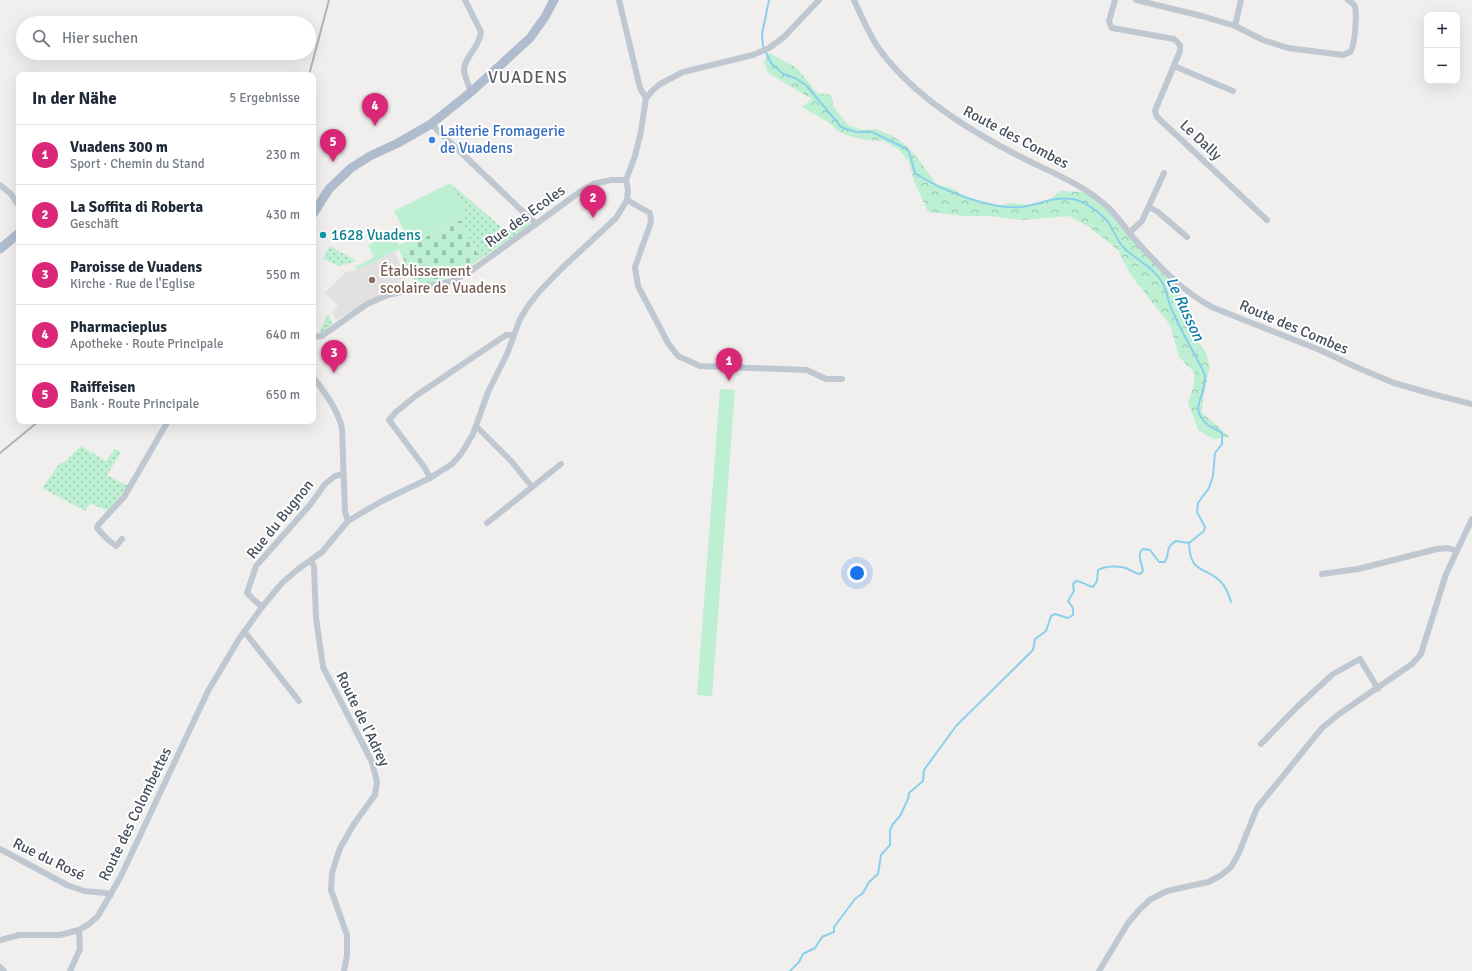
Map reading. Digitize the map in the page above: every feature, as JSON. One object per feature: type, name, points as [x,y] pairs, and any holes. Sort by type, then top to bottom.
[{"type":"main road","points":[[316,209],[329,189],[351,168],[431,124],[471,92],[533,34],[545,17],[554,0]]},
{"type":"main road","points":[[0,249],[16,236]]},
{"type":"street","points":[[465,0],[478,22],[481,32],[478,44],[469,57],[465,67],[465,75],[471,92]]},
{"type":"street","points":[[620,0],[640,88],[646,98]]},
{"type":"street","points":[[819,0],[784,37],[769,48],[744,58],[684,72],[660,84],[646,98],[641,131],[635,156],[626,180],[628,200],[650,213],[651,222],[635,268],[638,286],[668,343],[678,356],[700,366],[807,370],[826,379],[842,379]]},
{"type":"street","name":"Route des Combes","points":[[854,0],[868,30],[879,48],[902,75],[924,95],[960,123],[994,143],[1081,186],[1105,204],[1114,213],[1129,233],[1156,262],[1187,290],[1209,306],[1320,350],[1394,383],[1436,396],[1472,404]]},
{"type":"street","name":"Le Dally","points":[[1115,0],[1109,21],[1110,26],[1115,29],[1174,39],[1179,44],[1180,48],[1174,66],[1155,110],[1157,117],[1268,220]]},
{"type":"street","points":[[1136,0],[1202,16],[1235,26],[1263,40],[1288,48],[1345,55],[1352,50],[1354,44],[1355,9],[1352,3],[1348,0]]},
{"type":"street","points":[[1235,26],[1241,0]]},
{"type":"street","points":[[1174,66],[1234,91]]},
{"type":"street","points":[[431,124],[536,224]]},
{"type":"street","points":[[1129,233],[1142,221],[1164,173]]},
{"type":"street","name":"Rue des Ecoles","points":[[316,337],[322,336],[367,304],[388,295],[453,281],[472,270],[581,190],[593,184],[610,180],[626,180]]},
{"type":"street","points":[[0,185],[11,194],[16,202]]},
{"type":"street","name":"Route des Colombettes","points":[[0,940],[19,935],[60,935],[79,930],[98,916],[121,876],[201,705],[244,631],[282,583],[322,552],[348,521],[444,470],[459,457],[467,446],[476,426],[483,402],[507,354],[524,312],[539,292],[616,218],[628,200]]},
{"type":"street","points":[[1148,207],[1158,212],[1187,237]]},
{"type":"street","points":[[430,478],[389,420],[396,412],[417,395],[506,335],[514,335]]},
{"type":"street","points":[[316,381],[334,407],[342,428],[345,512],[348,521]]},
{"type":"street","points":[[122,539],[116,546],[97,528],[98,525],[124,497],[166,424]]},
{"type":"street","points":[[476,426],[512,462],[532,487]]},
{"type":"street","points":[[487,523],[561,464]]},
{"type":"street","name":"Rue du Bugnon","points":[[262,607],[247,593],[256,566],[310,506],[325,484],[335,476],[343,474]]},
{"type":"street","points":[[1099,971],[1128,924],[1140,909],[1151,900],[1167,891],[1208,882],[1220,876],[1231,866],[1238,855],[1257,808],[1322,728],[1339,714],[1378,689],[1412,664],[1421,654],[1446,574],[1472,519]]},
{"type":"street","points":[[1322,574],[1358,569],[1437,549],[1448,548],[1458,551]]},
{"type":"street","name":"Route de l'Adrey","points":[[311,560],[314,567],[316,618],[324,667],[372,762],[377,782],[375,795],[354,824],[340,848],[332,873],[331,890],[347,935],[347,956],[344,971]]},
{"type":"street","points":[[244,631],[298,701]]},
{"type":"street","points":[[1261,744],[1297,707],[1333,674],[1360,659],[1378,689]]},
{"type":"street","name":"Rue du Rosé","points":[[0,849],[67,885],[84,891],[106,893],[111,895]]},
{"type":"street","points":[[70,971],[80,949],[79,930]]},
{"type":"street","points":[[0,967],[4,971]]},
{"type":"shaded area","name":"Établissement scolaire de Vuadens","points":[[395,252],[409,289],[367,304],[336,320],[332,312],[338,306],[325,293],[346,272],[357,270]]},
{"type":"green space","points":[[769,53],[797,68],[817,93],[832,95],[833,106],[848,125],[862,130],[875,129],[891,135],[903,143],[916,156],[937,185],[952,188],[969,199],[987,203],[996,207],[1010,203],[1031,205],[1049,200],[1061,191],[1085,192],[1112,213],[1181,290],[1180,313],[1206,353],[1210,366],[1203,399],[1202,413],[1230,437],[1214,439],[1199,431],[1188,403],[1194,385],[1194,372],[1179,357],[1170,325],[1130,274],[1118,250],[1089,227],[1069,216],[1023,220],[928,212],[914,181],[909,162],[898,149],[884,141],[866,140],[849,136],[838,131],[828,122],[802,107],[812,99],[768,73],[764,61]]},
{"type":"green space","points":[[450,183],[507,232],[525,217],[531,225],[480,259],[460,220],[468,216]]},
{"type":"green space","points":[[450,183],[468,216],[357,270],[355,267],[374,257],[368,245],[393,233],[399,245],[409,240],[394,211]]},
{"type":"green space","points":[[460,220],[480,259],[459,275],[417,286],[399,250]]},
{"type":"green space","points":[[330,246],[357,261],[339,266],[323,259]]},
{"type":"green space","points":[[328,314],[333,323],[321,334],[319,333]]},
{"type":"green space","points":[[720,389],[735,390],[712,696],[697,695]]},
{"type":"green space","points":[[81,446],[106,461],[115,449],[121,452],[107,475],[128,486],[108,511],[90,503],[85,511],[42,488],[59,464],[64,462]]},
{"type":"waterway","name":"Le Russon","points":[[769,0],[762,34],[763,46],[771,63],[783,74],[795,78],[806,85],[841,127],[856,132],[872,132],[905,148],[909,152],[915,173],[938,186],[966,198],[1009,207],[1028,206],[1065,198],[1081,202],[1100,214],[1109,224],[1122,246],[1152,270],[1160,279],[1164,286],[1170,306],[1205,375],[1198,409],[1199,413],[1208,425],[1222,433],[1222,444],[1215,453],[1213,476],[1209,488],[1198,503],[1197,512],[1205,527],[1204,531],[1189,543],[1190,553],[1192,560],[1196,565],[1223,584],[1228,592],[1231,602]]},
{"type":"waterway","points":[[790,971],[799,962],[803,954],[815,948],[822,937],[834,932],[834,927],[855,899],[863,893],[869,882],[878,874],[881,855],[890,845],[890,830],[900,816],[908,799],[909,793],[923,781],[924,770],[956,726],[1033,650],[1035,639],[1046,631],[1051,616],[1055,614],[1068,618],[1073,615],[1073,608],[1068,601],[1074,591],[1073,584],[1078,581],[1093,587],[1097,581],[1098,570],[1108,567],[1125,568],[1140,574],[1143,571],[1140,556],[1143,549],[1150,550],[1159,562],[1165,562],[1169,548],[1173,543],[1176,541],[1189,543]]},
{"type":"railway","points":[[316,49],[329,0]]},
{"type":"railway","points":[[310,72],[313,60]]},
{"type":"railway","points":[[0,453],[35,424]]},
{"type":"place","name":"Pharmacieplus","points":[[375,126]]},
{"type":"place","name":"Laiterie Fromagerie de Vuadens","points":[[432,140]]},
{"type":"place","name":"Raiffeisen","points":[[333,162]]},
{"type":"place","name":"La Soffita di Roberta","points":[[593,218]]},
{"type":"place","name":"1628 Vuadens","points":[[323,235]]},
{"type":"place","name":"Établissement scolaire de Vuadens","points":[[372,280]]},
{"type":"place","name":"Paroisse de Vuadens","points":[[334,373]]},
{"type":"place","name":"Vuadens 300 m","points":[[729,381]]},
{"type":"district","name":"VUADENS","points":[[528,77]]}]
